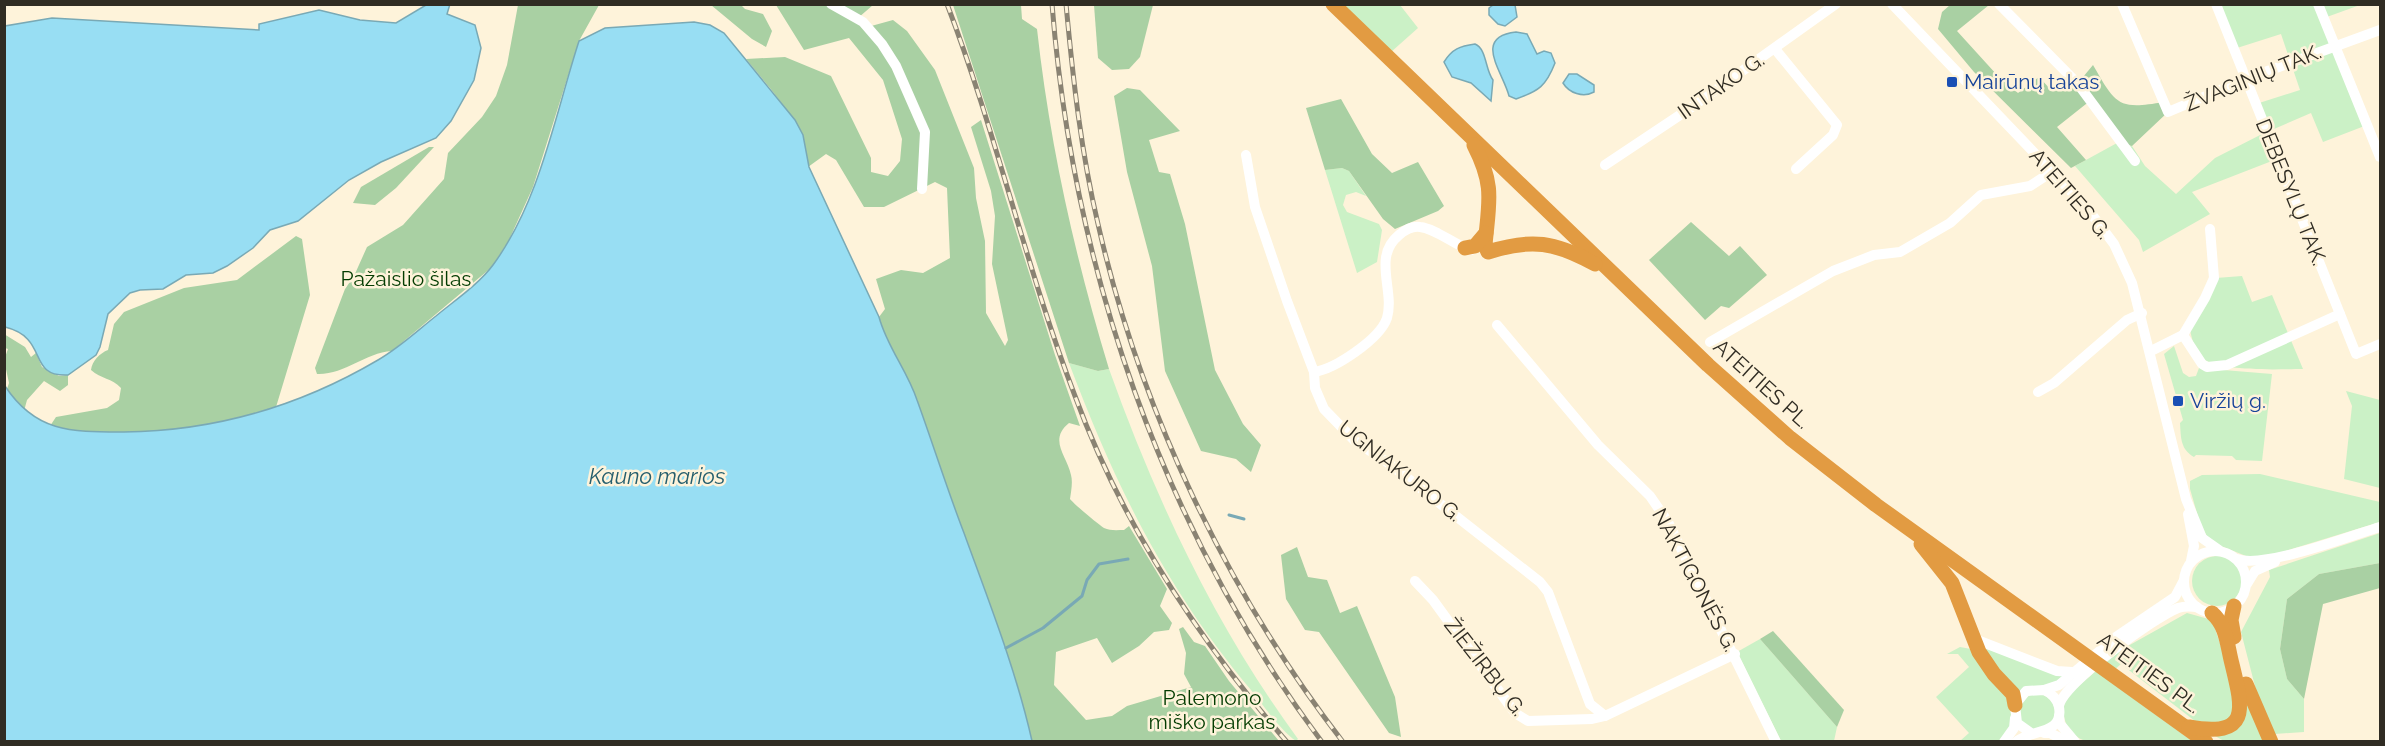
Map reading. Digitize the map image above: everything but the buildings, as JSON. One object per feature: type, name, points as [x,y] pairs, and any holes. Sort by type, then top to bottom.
[{"type":"highway","name":"ATEITIES PL.","points":[[1333,4],[1761,414],[1818,461],[1903,524],[2206,741]]},
{"type":"highway","points":[[1468,134],[1489,178],[1490,194],[1486,233],[1488,252],[1523,243],[1542,243],[1561,247],[1613,274]]},
{"type":"highway","points":[[1465,248],[1475,246],[1486,233]]},
{"type":"highway","points":[[1903,524],[1952,583],[1972,638],[1986,663],[2013,694],[2015,711]]},
{"type":"highway","points":[[2234,606],[2231,620],[2241,667],[2253,703],[2271,741]]},
{"type":"highway","points":[[2187,727],[2220,730],[2236,720],[2241,709],[2241,694],[2224,627],[2212,613]]},
{"type":"street","points":[[831,4],[862,22],[882,44],[896,66],[925,132],[922,189]]},
{"type":"street","name":"INTAKO G.","points":[[1605,165],[1775,49],[1836,4]]},
{"type":"street","name":"ATEITIES G.","points":[[1892,4],[2053,171],[2105,229],[2132,283],[2142,313],[2186,499],[2194,546],[2191,561]]},
{"type":"street","points":[[1999,4],[2078,84],[2135,160]]},
{"type":"street","name":"ŽVAGINIŲ TAK.","points":[[2122,4],[2168,112],[2246,79],[2380,30]]},
{"type":"street","name":"DEBESYLŲ TAK.","points":[[2216,4],[2356,354],[2380,344]]},
{"type":"street","points":[[2318,4],[2380,158]]},
{"type":"street","points":[[1775,49],[1837,121],[1833,135],[1796,169]]},
{"type":"street","name":"UGNIAKURO G.","points":[[1246,155],[1255,207],[1287,302],[1314,372],[1315,388],[1324,409],[1355,441],[1388,462],[1540,582],[1548,592],[1590,704],[1605,716]]},
{"type":"street","points":[[1710,342],[1833,271],[1874,255],[1900,252],[1950,223],[1981,195],[2030,186],[2053,171]]},
{"type":"street","points":[[1314,372],[1340,364],[1382,328],[1388,310],[1386,253],[1401,233],[1411,228],[1421,227],[1465,248],[1488,252]]},
{"type":"street","points":[[2151,351],[2183,335],[2205,298],[2214,278],[2210,229]]},
{"type":"street","points":[[2038,392],[2054,383],[2127,320],[2142,313]]},
{"type":"street","points":[[2183,335],[2202,364],[2217,367],[2227,365],[2340,314]]},
{"type":"street","name":"NAKTIGONĖS G.","points":[[1497,325],[1598,445],[1650,496],[1668,522],[1776,741]]},
{"type":"street","name":"ATEITIES G.","points":[[2186,499],[2202,538],[2219,550]]},
{"type":"street","points":[[2004,741],[2014,728],[2015,711],[2026,691],[2044,690],[2059,685],[2116,637],[2175,597],[2191,561],[2204,552],[2219,550],[2237,559],[2252,562],[2289,555],[2380,526]]},
{"type":"street","points":[[2184,580],[2187,595],[2197,607],[2212,613],[2234,606],[2242,597],[2255,571],[2289,555]]},
{"type":"street","points":[[2237,559],[2245,571],[2246,585]]},
{"type":"street","name":"ŽIEŽIRBŲ G.","points":[[1415,581],[1433,600],[1522,718],[1528,721],[1592,719],[1605,716],[1735,654]]},
{"type":"street","points":[[2043,733],[2053,727],[2065,691],[2116,648],[2173,611],[2197,607]]},
{"type":"street","points":[[1972,638],[2057,671],[2072,672]]},
{"type":"street","points":[[2044,690],[2053,696],[2064,730],[2075,741]]},
{"type":"street","points":[[2015,711],[2021,728],[2031,733]]},
{"type":"street","points":[[2016,741],[2022,735],[2050,733],[2068,741]]},
{"type":"green space","name":"Pažaislio šilas","points":[[518,5],[599,5],[579,41],[533,187],[509,240],[492,267],[392,351],[372,356],[337,371],[317,374],[315,368],[345,289],[354,276],[367,247],[403,225],[444,179],[448,153],[482,117],[496,96],[507,65]]},
{"type":"green space","points":[[711,5],[741,5],[745,9],[763,14],[772,31],[766,47],[752,39]]},
{"type":"green space","name":"Palemono miško parkas","points":[[776,5],[873,5],[858,18],[864,28],[893,20],[907,31],[935,70],[974,168],[976,198],[985,241],[986,313],[1005,346],[1008,340],[992,264],[995,216],[991,191],[971,127],[981,120],[1055,355],[1080,426],[1069,423],[1063,429],[1059,442],[1072,478],[1070,499],[1104,528],[1124,530],[1129,526],[1167,589],[1160,606],[1172,623],[1169,630],[1154,632],[1139,646],[1112,663],[1097,638],[1056,652],[1054,685],[1086,720],[1112,716],[1127,706],[1191,687],[1184,674],[1186,653],[1179,629],[1183,627],[1194,642],[1205,646],[1229,681],[1279,741],[1032,741],[1001,636],[917,400],[879,317],[885,309],[876,279],[901,270],[923,273],[950,258],[947,188],[935,182],[884,207],[864,207],[836,160],[826,154],[808,167],[805,150],[793,121],[746,59],[785,57],[831,76],[871,158],[871,172],[888,176],[900,161],[902,139],[883,80],[849,38],[804,50]]},
{"type":"green space","points":[[953,5],[1021,5],[1022,19],[1037,29],[1049,116],[1065,201],[1085,285],[1109,369],[1098,371],[1069,363]]},
{"type":"green space","points":[[1094,5],[1153,5],[1140,57],[1129,69],[1112,70],[1098,58]]},
{"type":"green space","points":[[1343,5],[1400,5],[1418,28],[1391,52]]},
{"type":"green space","points":[[1950,5],[1989,5],[1957,31],[1997,75],[2018,93],[2039,77],[2052,91],[2069,73],[2078,83],[2093,65],[2107,89],[2120,102],[2137,105],[2164,102],[2168,112],[2132,146],[2124,144],[2094,104],[2086,104],[2057,127],[2086,160],[2071,168],[1974,72],[1938,29],[1942,12]]},
{"type":"green space","points":[[2221,5],[2360,5],[2324,18],[2367,125],[2323,142],[2311,113],[2267,132],[2277,159],[2192,192],[2210,214],[2143,252],[2139,240],[2075,166],[2117,143],[2132,146],[2145,166],[2176,194],[2215,158],[2266,132],[2256,104],[2300,90],[2281,34],[2237,48]]},
{"type":"green space","points":[[1127,88],[1140,90],[1180,131],[1149,140],[1159,172],[1170,174],[1185,224],[1215,370],[1243,424],[1261,445],[1251,472],[1236,459],[1201,451],[1165,371],[1152,266],[1127,172],[1114,96]]},
{"type":"green space","points":[[1341,99],[1372,154],[1392,173],[1418,162],[1444,206],[1438,211],[1395,229],[1383,219],[1349,171],[1342,168],[1325,170],[1306,108]]},
{"type":"green space","name":"Pažaislio šilas","points":[[429,147],[434,147],[396,188],[375,205],[353,203],[361,187]]},
{"type":"green space","points":[[1342,168],[1349,171],[1366,196],[1356,192],[1346,195],[1343,205],[1347,212],[1379,224],[1382,230],[1377,262],[1357,273],[1325,170]]},
{"type":"green space","points":[[1691,222],[1729,256],[1740,246],[1767,275],[1729,308],[1721,306],[1705,320],[1649,260]]},
{"type":"green space","name":"Pažaislio šilas","points":[[296,236],[302,239],[310,295],[276,407],[223,423],[164,432],[105,433],[50,426],[56,417],[107,408],[119,400],[121,388],[91,370],[97,358],[108,350],[114,324],[124,312],[184,288],[237,280]]},
{"type":"green space","points":[[2242,276],[2252,302],[2272,295],[2303,369],[2232,367],[2206,361],[2199,355],[2190,329],[2216,278]]},
{"type":"green space","points":[[4,334],[25,347],[31,357],[36,353],[42,367],[59,376],[68,375],[68,385],[60,391],[44,381],[27,400],[24,411],[7,389],[9,383],[4,360],[8,349],[5,348]]},
{"type":"green space","points":[[2174,346],[2183,373],[2189,377],[2196,376],[2199,368],[2272,374],[2262,461],[2236,460],[2232,456],[2196,455],[2194,457],[2189,454],[2182,442],[2180,423],[2183,420],[2164,354]]},
{"type":"green space","points":[[1069,363],[1098,371],[1109,369],[1147,466],[1190,561],[1240,652],[1298,739],[1296,741],[1278,724],[1221,652],[1168,574],[1124,493]]},
{"type":"green space","points":[[2346,391],[2380,400],[2380,488],[2344,479],[2352,406]]},
{"type":"green space","points":[[2260,474],[2380,502],[2380,522],[2256,560],[2211,542],[2201,527],[2190,489],[2190,481],[2202,475]]},
{"type":"green space","points":[[2380,533],[2380,563],[2319,574],[2287,599],[2280,649],[2287,679],[2304,699],[2304,732],[2275,734],[2256,690],[2241,632],[2270,577],[2269,570]]},
{"type":"green space","points":[[1297,547],[1308,577],[1327,580],[1340,613],[1357,606],[1395,697],[1401,737],[1389,733],[1319,632],[1305,630],[1286,599],[1281,555]]},
{"type":"green space","points":[[2217,556],[2235,563],[2242,581],[2235,599],[2217,606],[2199,599],[2192,581],[2199,563]]},
{"type":"green space","points":[[2380,563],[2380,588],[2323,604],[2304,699],[2287,679],[2280,649],[2287,599],[2319,574]]},
{"type":"green space","points":[[2187,613],[2212,620],[2239,699],[2226,724],[2195,721],[2121,664],[2105,678],[2192,741],[2117,743],[2083,740],[2077,737],[2068,727],[2064,716],[2066,697],[2119,651]]},
{"type":"green space","points":[[1773,631],[1844,710],[1837,727],[1760,639]]},
{"type":"green space","points":[[1760,639],[1837,727],[1834,741],[1781,741],[1737,652]]},
{"type":"green space","points":[[1979,646],[2063,676],[2061,680],[2019,694]]},
{"type":"green space","points":[[1960,647],[1971,649],[2009,695],[2012,725],[2000,741],[1960,741],[1969,733],[1936,697],[1969,667],[1958,654],[1947,654]]},
{"type":"green space","points":[[2037,694],[2049,700],[2055,712],[2049,724],[2037,730],[2025,724],[2019,712],[2025,700]]},
{"type":"green space","points":[[2247,704],[2267,741],[2224,741],[2215,736]]},
{"type":"water","points":[[450,4],[447,14],[475,25],[481,48],[474,80],[451,121],[436,138],[381,162],[349,180],[298,221],[270,230],[253,248],[227,266],[213,273],[186,275],[163,289],[130,293],[108,314],[96,355],[68,375],[55,374],[47,370],[41,364],[28,339],[19,332],[5,327],[5,26],[52,18],[259,30],[259,24],[319,10],[360,20],[396,23],[426,5]]},
{"type":"water","points":[[1493,5],[1515,5],[1517,17],[1505,26],[1498,24],[1489,15],[1489,8]]},
{"type":"water","name":"Kauno marios","points":[[694,22],[710,25],[724,33],[795,120],[803,135],[809,167],[917,400],[1001,636],[1032,741],[5,741],[5,386],[29,413],[57,427],[72,430],[124,432],[191,427],[256,413],[318,391],[348,376],[401,345],[474,286],[493,265],[509,240],[535,186],[579,41],[605,28]]},
{"type":"water","points":[[1516,32],[1527,34],[1537,54],[1544,51],[1551,53],[1555,63],[1541,87],[1516,99],[1509,96],[1497,67],[1493,48],[1496,41],[1503,35]]},
{"type":"water","points":[[1475,44],[1482,50],[1493,80],[1491,101],[1471,83],[1452,77],[1444,62],[1457,49]]},
{"type":"water","points":[[1569,74],[1577,74],[1594,85],[1594,92],[1577,94],[1569,89],[1563,83]]},
{"type":"waterway","points":[[1229,515],[1244,519]]},
{"type":"waterway","points":[[1006,648],[1043,628],[1082,596],[1087,580],[1099,564],[1128,559]]},
{"type":"railway","points":[[947,4],[981,101],[1057,348],[1115,490],[1139,535],[1193,621],[1254,703],[1287,742]]},
{"type":"railway","points":[[1052,4],[1063,103],[1081,201],[1104,298],[1135,392],[1172,484],[1215,574],[1265,660],[1322,742]]},
{"type":"railway","points":[[1066,4],[1078,115],[1098,224],[1116,293],[1163,430],[1226,561],[1262,624],[1301,684],[1343,742]]},
{"type":"place","name":"Mairūnų takas","points":[[1952,82]]},
{"type":"place","name":"Viržių g.","points":[[2178,401]]}]
